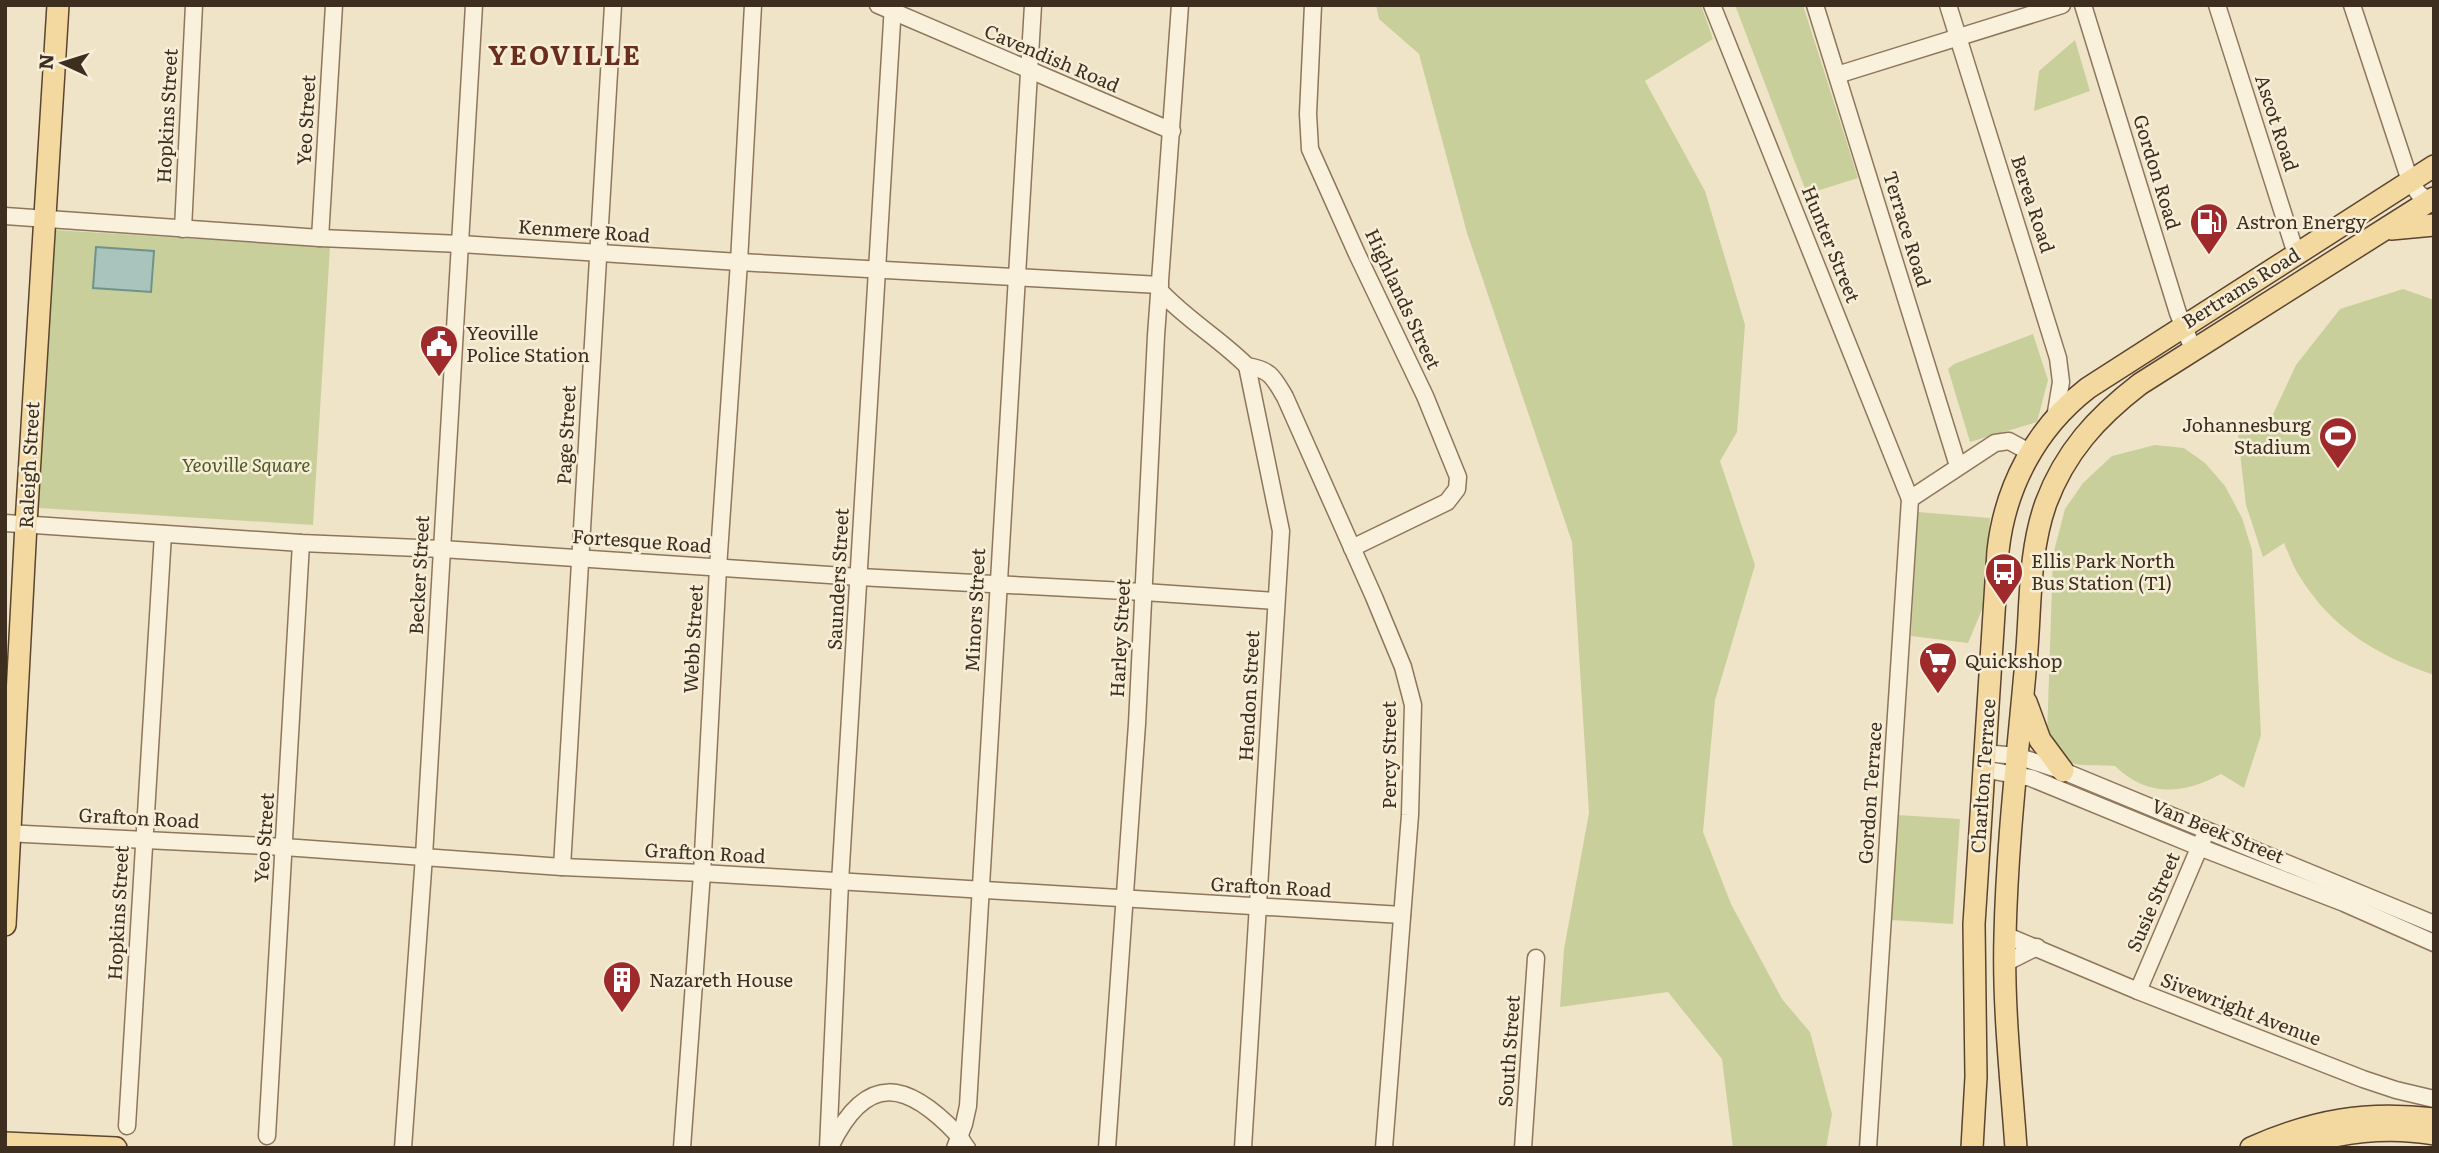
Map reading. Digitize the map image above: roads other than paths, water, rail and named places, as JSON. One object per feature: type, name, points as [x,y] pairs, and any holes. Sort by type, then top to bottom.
[{"type":"main road","name":"Raleigh Street","points":[[5,925],[16,524],[44,218],[58,5]]},
{"type":"main road","name":"Bertrams Road","points":[[2055,418],[2088,388],[2434,166]]},
{"type":"main road","name":"Bertrams Road","points":[[2084,434],[2116,402],[2193,349],[2432,201]]},
{"type":"main road","points":[[2380,231],[2434,225]]},
{"type":"main road","name":"Charlton Terrace","points":[[1972,1148],[1976,1045],[1974,924],[2000,532],[2011,491],[2031,453],[2055,418]]},
{"type":"main road","name":"Charlton Terrace","points":[[2016,1148],[2006,1013],[2005,935],[2016,765],[2036,537],[2054,484],[2067,458],[2084,434]]},
{"type":"main road","points":[[2023,694],[2040,740],[2063,771]]},
{"type":"main road","points":[[2251,1148],[2311,1125],[2336,1119],[2400,1115],[2434,1119]]},
{"type":"main road","points":[[2294,1148],[2314,1140],[2364,1132],[2413,1131],[2434,1135]]},
{"type":"main road","points":[[5,1143],[116,1148]]},
{"type":"street","name":"Hopkins Street","points":[[183,229],[194,5]]},
{"type":"street","name":"Yeo Street","points":[[320,238],[334,5]]},
{"type":"street","name":"Becker Street","points":[[403,1148],[424,856],[474,5]]},
{"type":"street","name":"Page Street","points":[[562,867],[612,5]]},
{"type":"street","name":"Webb Street","points":[[682,1148],[702,873],[753,5]]},
{"type":"street","name":"Minors Street","points":[[961,1143],[968,1106],[1033,5]]},
{"type":"street","name":"Harley Street","points":[[1107,1148],[1180,5]]},
{"type":"street","name":"Highlands Street","points":[[1313,5],[1308,114],[1310,149],[1426,396],[1458,477],[1457,489],[1447,502],[1352,548]]},
{"type":"street","name":"Hunter Street","points":[[1712,5],[1910,499]]},
{"type":"street","name":"Terrace Road","points":[[1815,5],[1958,466]]},
{"type":"street","name":"Berea Road","points":[[1948,5],[2058,358],[2061,382],[2055,418]]},
{"type":"street","points":[[1837,75],[2062,5]]},
{"type":"street","name":"Gordon Road","points":[[2083,5],[2183,325],[2193,349]]},
{"type":"street","name":"Ascot Road","points":[[2217,5],[2296,254]]},
{"type":"street","points":[[2352,5],[2410,181],[2419,194],[2432,201]]},
{"type":"street","name":"Cavendish Road","points":[[888,8],[1029,72],[1172,131]]},
{"type":"street","name":"Saunders Street","points":[[830,1145],[840,882],[876,269],[888,8]]},
{"type":"street","name":"Kenmere Road","points":[[5,216],[320,238],[461,244],[1160,288]]},
{"type":"street","points":[[1160,288],[1247,366]]},
{"type":"street","name":"Percy Street","points":[[1247,366],[1266,370],[1285,397],[1403,667],[1413,705],[1410,815],[1384,1148]]},
{"type":"street","name":"Hendon Street","points":[[1243,1148],[1280,547],[1280,517],[1247,366]]},
{"type":"street","points":[[1910,499],[1999,442],[2009,441],[2031,453]]},
{"type":"street","name":"Gordon Terrace","points":[[1868,1148],[1910,499]]},
{"type":"street","name":"Fortesque Road","points":[[16,524],[1276,601]]},
{"type":"street","name":"Hopkins Street","points":[[127,1126],[163,534]]},
{"type":"street","name":"Yeo Street","points":[[267,1136],[301,543]]},
{"type":"street","name":"Van Beek Street","points":[[1984,761],[2063,771],[2289,864],[2377,909],[2434,943]]},
{"type":"street","name":"Van Beek Street","points":[[2016,765],[2031,778],[2199,848],[2284,880],[2434,924]]},
{"type":"street","name":"Susie Street","points":[[2138,991],[2207,830]]},
{"type":"street","name":"Grafton Road","points":[[8,833],[284,847],[562,867],[1402,915]]},
{"type":"street","points":[[2284,880],[2289,864]]},
{"type":"street","name":"Sivewright Avenue","points":[[2005,935],[2138,991],[2363,1079],[2434,1099]]},
{"type":"street","points":[[2005,963],[2037,947]]},
{"type":"street","name":"South Street","points":[[1523,1148],[1536,958]]},
{"type":"street","points":[[830,1145],[870,1106],[890,1100],[908,1105],[961,1143]]},
{"type":"water","points":[[96,247],[154,251],[151,292],[93,288]]},
{"type":"place","name":"Astron Energy","points":[[2209,256]]},
{"type":"place","name":"Yeoville Police Station","points":[[439,378]]},
{"type":"place","name":"Johannesburg Stadium","points":[[2338,470]]},
{"type":"place","name":"Ellis Park North Bus Station (T1)","points":[[2004,606]]},
{"type":"place","name":"Quickshop","points":[[1938,695]]},
{"type":"place","name":"Nazareth House","points":[[622,1014]]},
{"type":"district","name":"YEOVILLE","points":[[565,56]]},
{"type":"park label","name":"Yeoville Square","points":[[246,465]]}]
